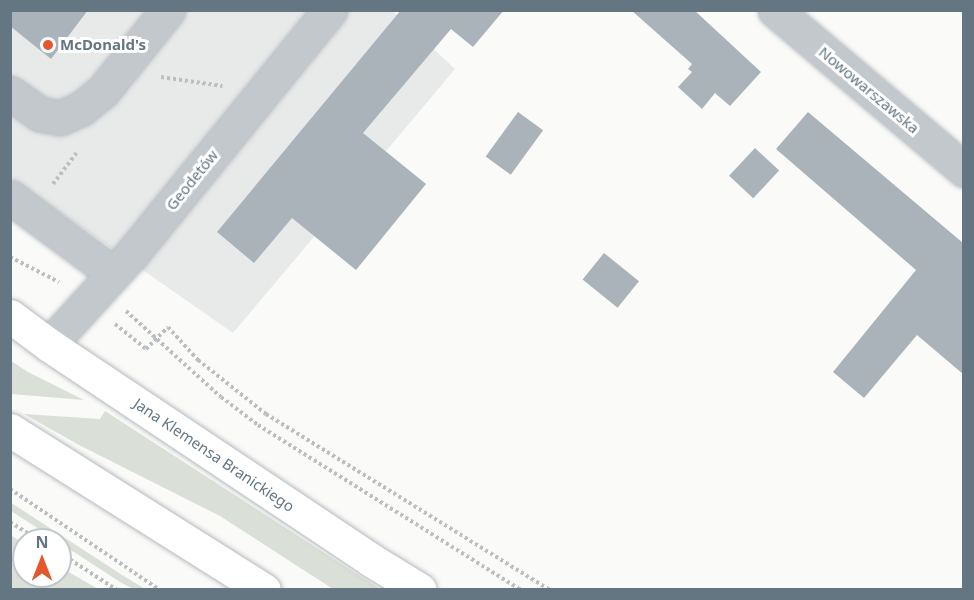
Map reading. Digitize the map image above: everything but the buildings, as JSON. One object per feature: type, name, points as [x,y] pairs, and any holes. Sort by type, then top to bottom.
[{"type":"main road","name":"Jana Klemensa Branickiego","points":[[10,316],[49,345],[371,560],[420,590]]},
{"type":"main road","points":[[10,430],[264,590]]},
{"type":"street","points":[[10,93],[40,114],[60,118],[82,108],[103,91],[168,10]]},
{"type":"street","name":"Geodetów","points":[[49,345],[107,282],[330,10]]},
{"type":"street","name":"Nowowarszawska","points":[[775,10],[963,170]]},
{"type":"street","points":[[10,197],[107,282]]},
{"type":"path","points":[[10,257],[45,274]]},
{"type":"path","points":[[107,282],[157,337],[221,397],[258,425],[521,590]]},
{"type":"path","points":[[137,343],[146,350],[168,327],[198,360],[266,414],[550,590]]},
{"type":"path","points":[[10,489],[160,590]]},
{"type":"path","points":[[72,561],[117,590]]},
{"type":"shaded area","points":[[11,11],[393,11],[455,69],[233,333],[11,178]]},
{"type":"shaded area","points":[[11,361],[28,372],[84,400],[11,394]]},
{"type":"shaded area","points":[[105,411],[380,589],[333,589],[220,516],[79,445],[24,414],[100,419]]},
{"type":"shaded area","points":[[10,502],[50,528],[37,528],[11,511]]},
{"type":"shaded area","points":[[10,535],[12,536],[12,588],[72,588],[72,574],[98,589],[11,589]]},
{"type":"shaded area","points":[[72,542],[145,589],[133,589],[72,551]]},
{"type":"place","name":"McDonald's","points":[[48,45]]}]
